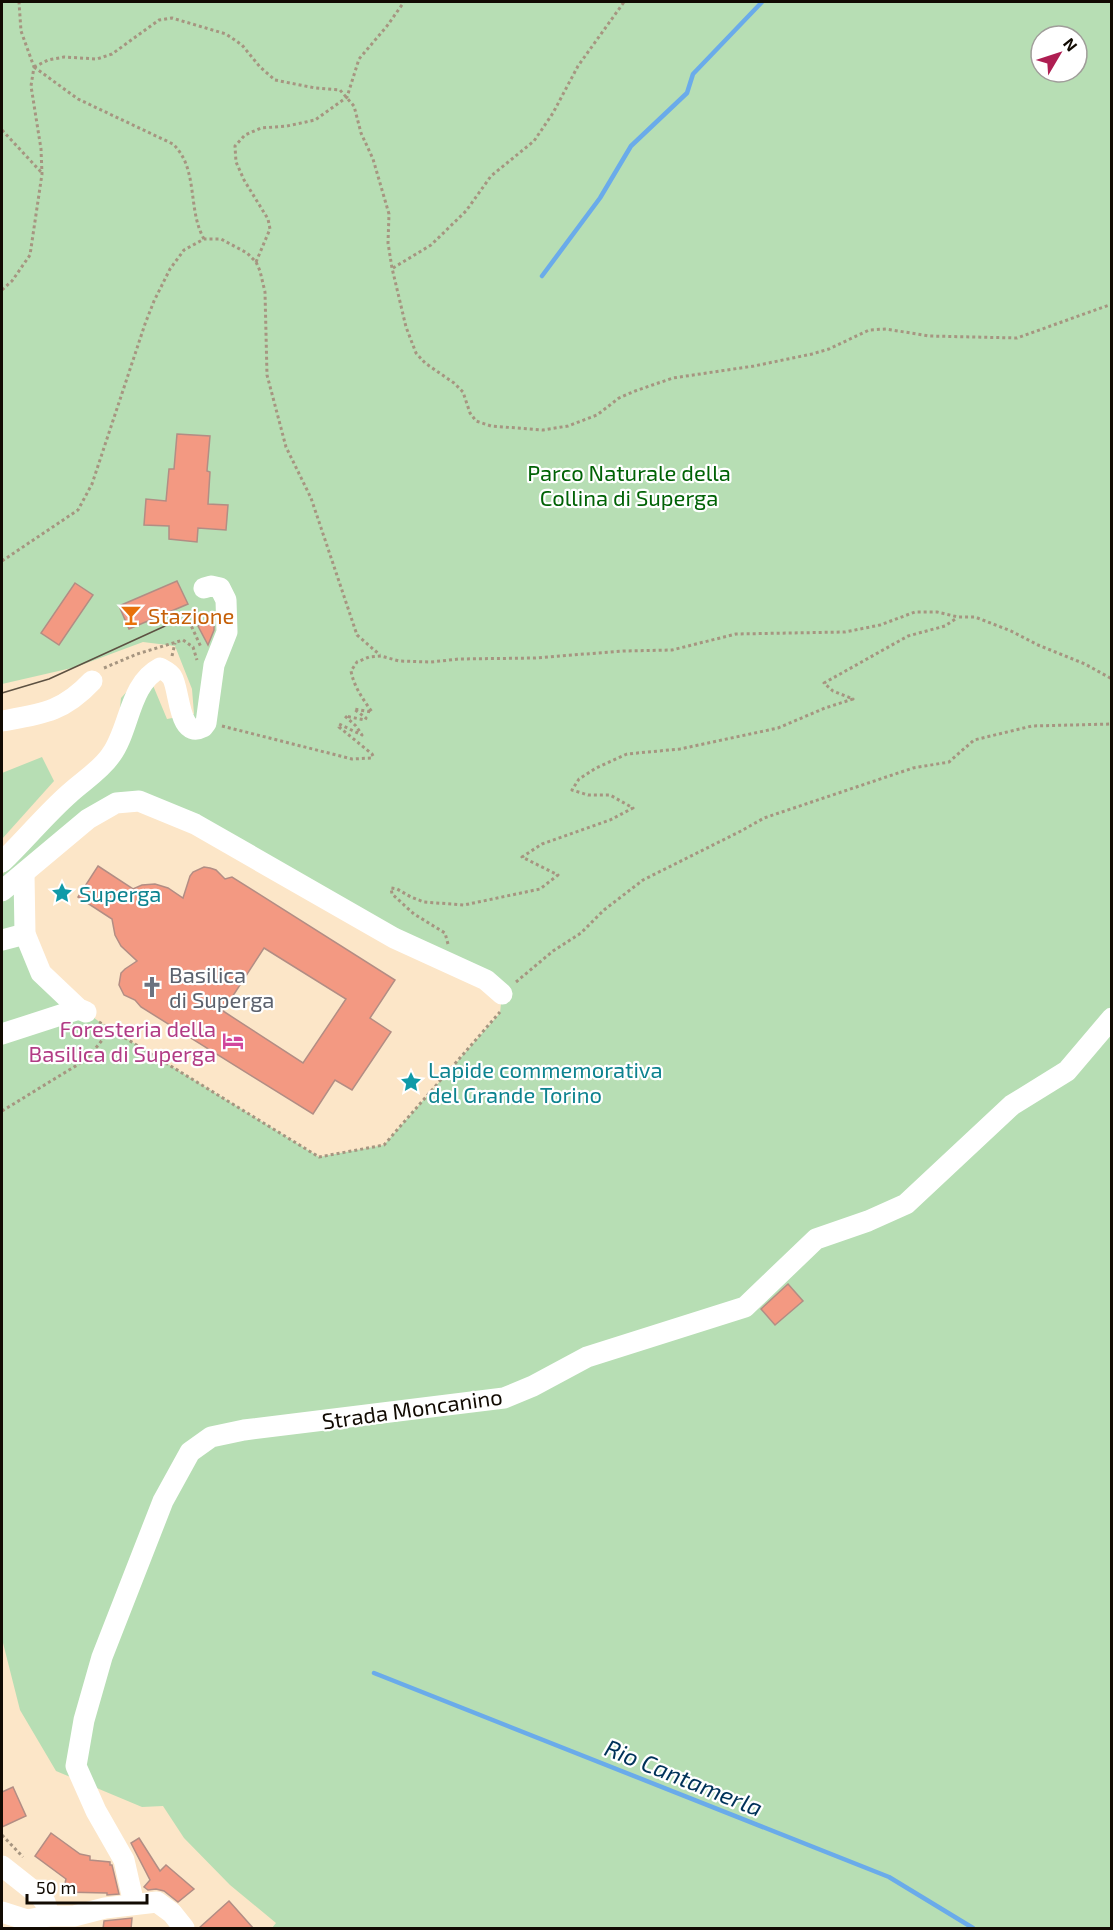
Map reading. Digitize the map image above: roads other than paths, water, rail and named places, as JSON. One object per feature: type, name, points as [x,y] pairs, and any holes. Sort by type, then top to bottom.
[{"type":"street","points":[[2,862],[56,805],[111,755],[143,683],[153,672],[160,668],[174,678],[184,721],[189,727],[200,729],[206,723],[214,665],[228,632],[226,600],[220,588],[211,586],[204,588]]},
{"type":"street","points":[[2,721],[58,709],[70,702],[92,681]]},
{"type":"street","points":[[2,891],[88,819],[116,803],[139,801],[195,824],[394,938],[486,980],[502,994]]},
{"type":"street","points":[[2,1034],[89,1015],[41,973],[25,934],[24,874]]},
{"type":"street","points":[[2,940],[25,934]]},
{"type":"street","name":"Strada Moncanino","points":[[134,1904],[124,1860],[96,1811],[76,1766],[84,1720],[102,1657],[163,1501],[190,1452],[212,1437],[244,1430],[504,1398],[533,1386],[587,1357],[745,1307],[816,1239],[868,1221],[906,1204],[1012,1105],[1067,1071],[1112,1018]]},
{"type":"street","points":[[2,1866],[40,1896],[45,1902],[48,1916]]},
{"type":"street","points":[[2,1912],[27,1920],[48,1916],[74,1916],[105,1908],[157,1902],[172,1913],[184,1929]]},
{"type":"waterway","points":[[542,276],[600,198],[631,146],[687,93],[693,74],[762,2]]},
{"type":"waterway","name":"Rio Cantamerla","points":[[374,1673],[889,1877],[973,1928]]},
{"type":"tram line","points":[[2,693],[49,679],[176,621]]},
{"type":"place","name":"Stazione","points":[[131,615]]},
{"type":"place","name":"Superga","points":[[62,893]]},
{"type":"place","name":"Basilica di Superga","points":[[152,987]]},
{"type":"place","name":"Foresteria della Basilica di Superga","points":[[233,1041]]},
{"type":"place","name":"Lapide commemorativa del Grande Torino","points":[[411,1082]]},
{"type":"park label","name":"Parco Naturale della Collina di Superga","points":[[629,485]]}]
